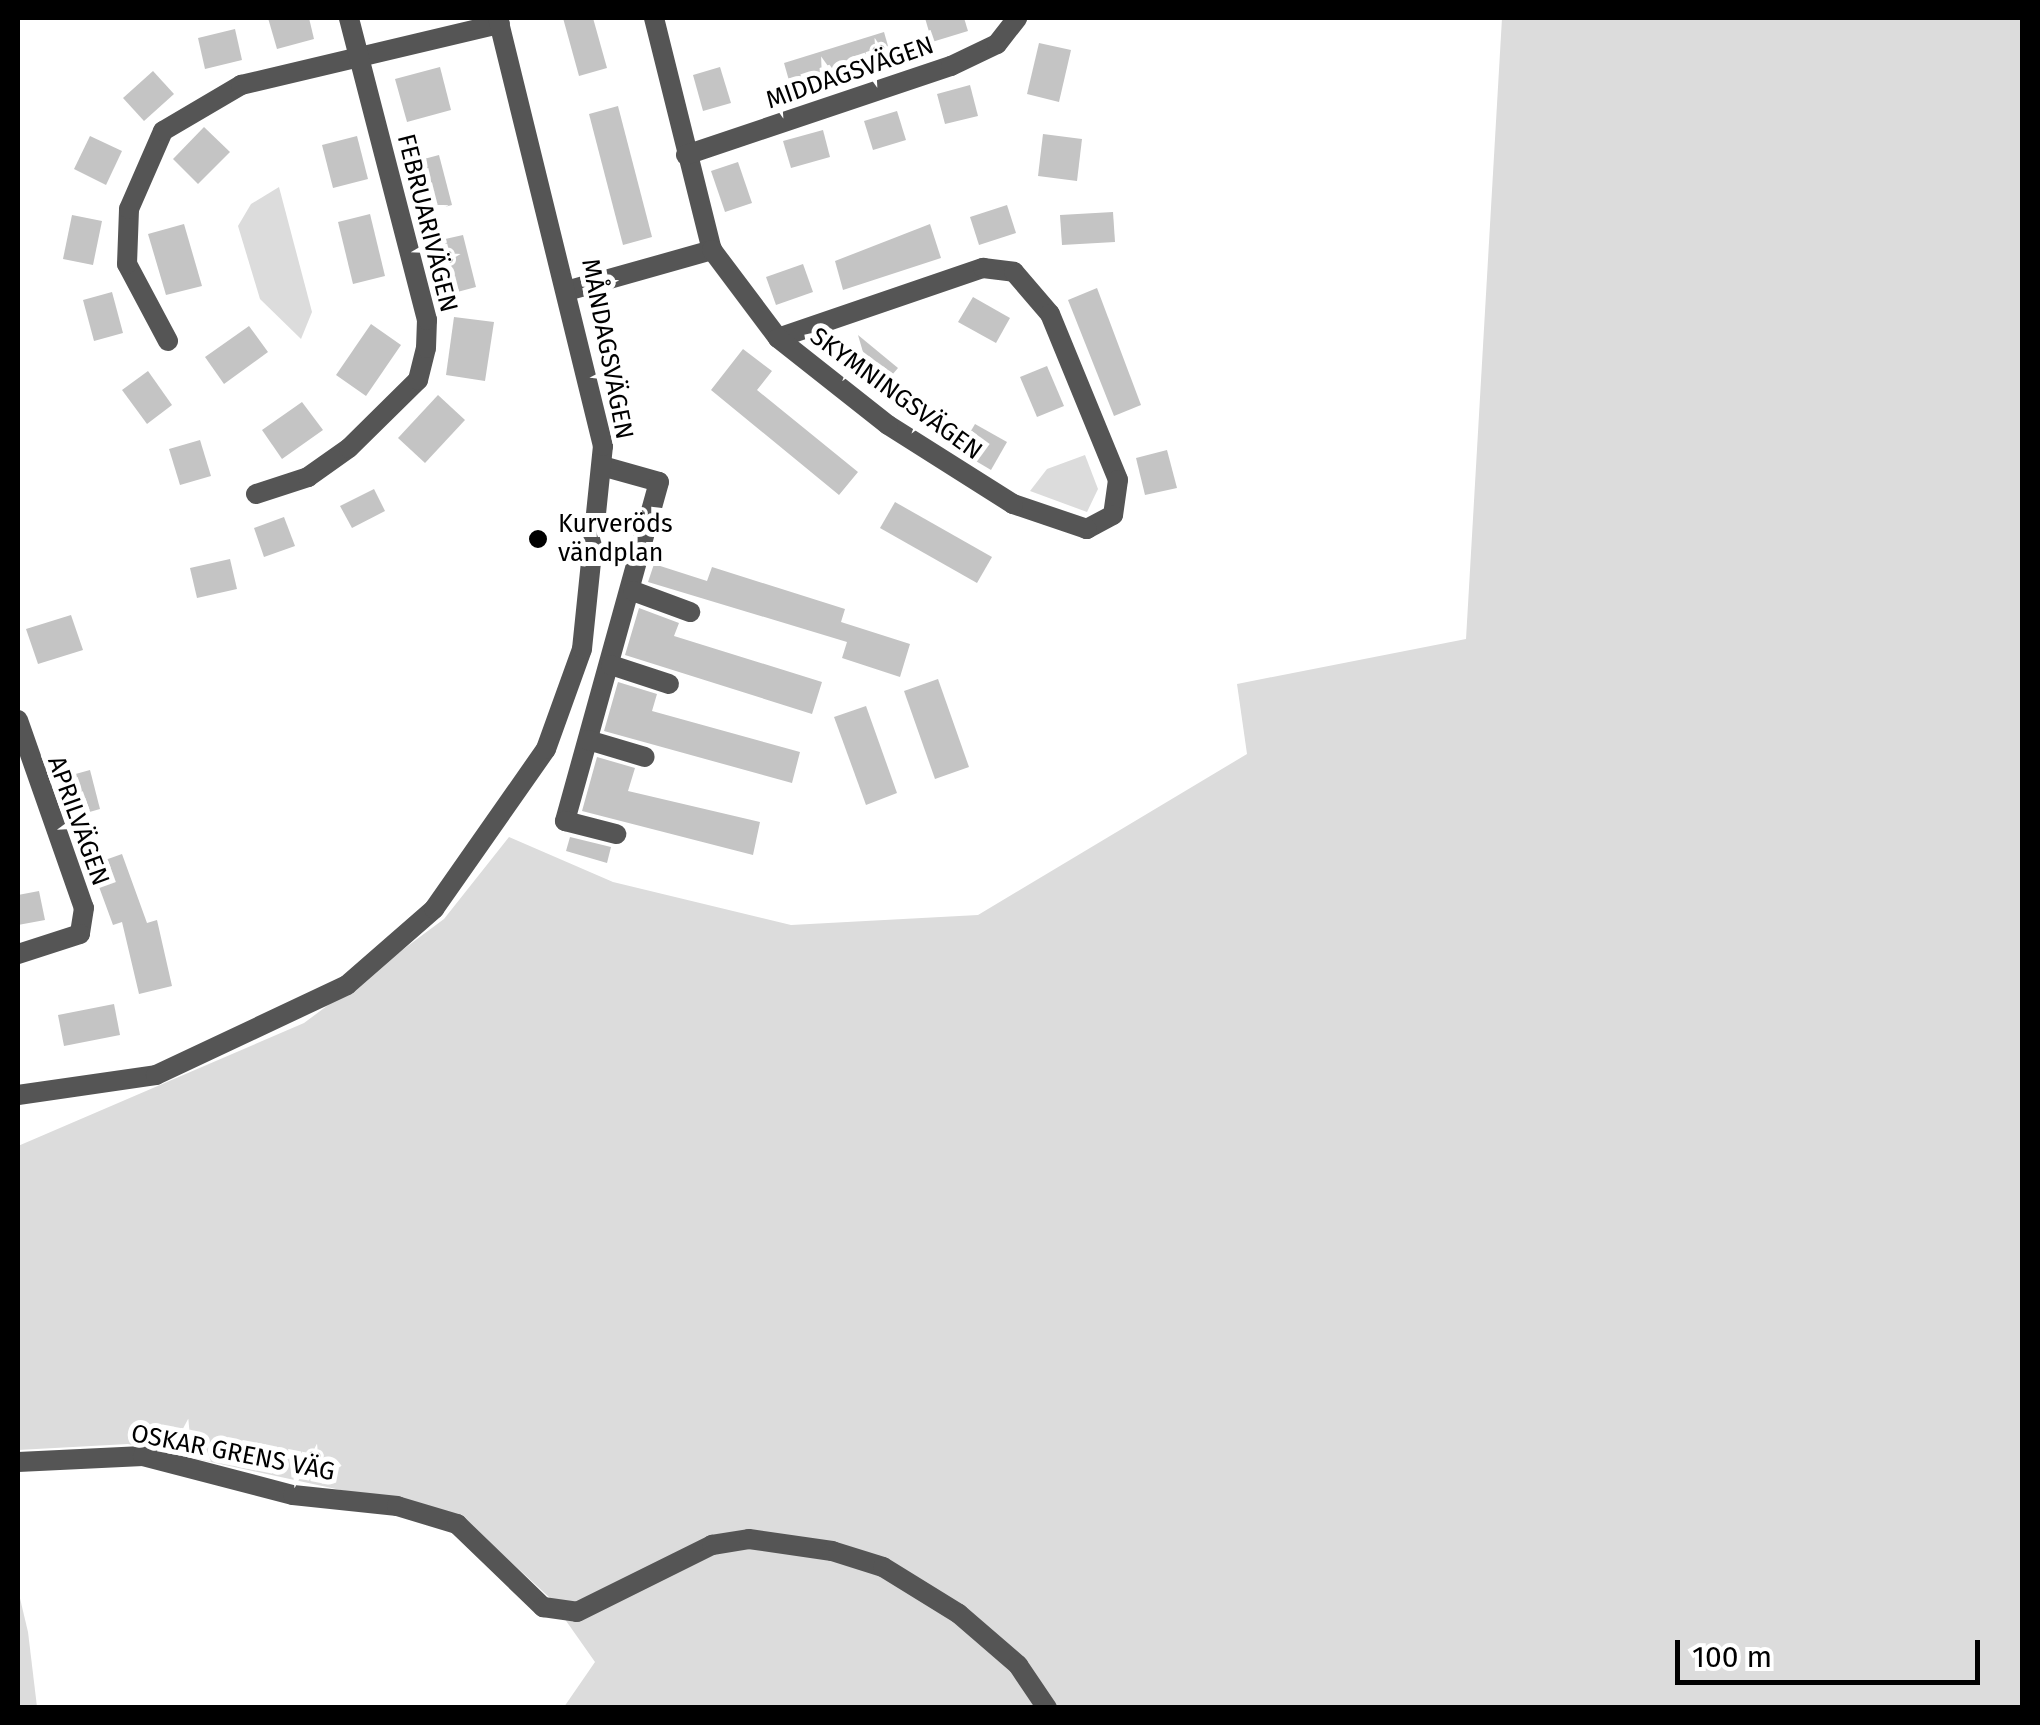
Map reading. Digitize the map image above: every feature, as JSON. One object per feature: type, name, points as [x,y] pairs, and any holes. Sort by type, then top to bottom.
[{"type":"street","name":"FEBRUARIVÄGEN","points":[[256,494],[308,476],[350,448],[418,380],[426,348],[427,320],[348,18]]},
{"type":"street","points":[[570,290],[712,250],[654,18]]},
{"type":"street","name":"MIDDAGSVÄGEN","points":[[686,155],[951,66],[997,44],[1016,18]]},
{"type":"street","points":[[168,341],[127,264],[134,192],[163,131],[241,85],[500,21]]},
{"type":"street","name":"MÅNDAGSVÄGEN","points":[[18,1095],[156,1075],[270,1028],[347,985],[434,909],[546,749],[582,650],[602,466],[570,290],[500,21]]},
{"type":"street","name":"SKYMNINGSVÄGEN","points":[[712,250],[778,338],[904,436],[1013,504],[1087,530],[1114,514],[1118,480],[1050,314],[1014,272],[982,268],[778,338]]},
{"type":"street","points":[[602,466],[659,482],[633,591],[564,821],[616,834]]},
{"type":"street","points":[[633,591],[690,612]]},
{"type":"street","points":[[611,665],[668,684]]},
{"type":"street","name":"APRILVÄGEN","points":[[18,720],[84,908],[80,934],[18,954]]},
{"type":"street","points":[[588,740],[645,757]]},
{"type":"street","name":"OSKAR GRENS VÄG","points":[[18,1462],[143,1456],[294,1494],[396,1506],[457,1524],[543,1607],[576,1612],[712,1545],[749,1539],[832,1551],[883,1567],[959,1614],[1018,1666],[1047,1708]]},
{"type":"shaded area","points":[[1502,18],[2022,18],[2022,1707],[564,1707],[595,1662],[550,1598],[461,1516],[128,1444],[18,1450],[18,1146],[304,1023],[444,919],[509,837],[613,882],[791,925],[978,915],[1247,754],[1237,684],[1466,639]]},
{"type":"shaded area","points":[[279,187],[312,312],[301,339],[260,299],[238,226],[251,204]]},
{"type":"shaded area","points":[[1085,455],[1098,489],[1087,512],[1030,491],[1047,469]]},
{"type":"shaded area","points":[[18,1590],[28,1632],[37,1707],[18,1707]]},
{"type":"building","points":[[268,18],[309,18],[314,39],[277,49]]},
{"type":"building","points":[[563,18],[593,18],[607,68],[579,76]]},
{"type":"building","points":[[925,18],[964,18],[968,31],[932,42]]},
{"type":"building","points":[[235,29],[242,60],[205,69],[198,38]]},
{"type":"building","points":[[884,32],[892,60],[792,91],[784,63]]},
{"type":"building","points":[[1039,43],[1071,50],[1059,102],[1027,94]]},
{"type":"building","points":[[440,67],[451,110],[407,122],[395,79]]},
{"type":"building","points":[[720,67],[731,103],[703,111],[693,75]]},
{"type":"building","points":[[153,71],[174,94],[144,121],[123,98]]},
{"type":"building","points":[[970,85],[978,116],[945,124],[937,94]]},
{"type":"building","points":[[618,106],[652,237],[623,245],[589,114]]},
{"type":"building","points":[[897,111],[906,140],[873,150],[864,121]]},
{"type":"building","points":[[204,127],[230,152],[198,184],[173,159]]},
{"type":"building","points":[[823,130],[830,157],[791,168],[783,141]]},
{"type":"building","points":[[1043,134],[1082,139],[1077,181],[1038,176]]},
{"type":"building","points":[[90,136],[122,151],[106,185],[74,169]]},
{"type":"building","points":[[357,136],[368,179],[333,188],[322,145]]},
{"type":"building","points":[[439,155],[452,205],[422,213],[409,163]]},
{"type":"building","points":[[738,162],[752,203],[725,212],[711,171]]},
{"type":"building","points":[[1007,205],[1016,233],[979,245],[970,217]]},
{"type":"building","points":[[1113,212],[1115,242],[1062,245],[1060,215]]},
{"type":"building","points":[[370,214],[385,276],[353,284],[338,222]]},
{"type":"building","points":[[72,215],[102,221],[93,265],[63,259]]},
{"type":"building","points":[[184,224],[202,286],[166,295],[148,234]]},
{"type":"building","points":[[930,224],[941,258],[843,290],[835,261]]},
{"type":"building","points":[[463,235],[476,287],[446,295],[432,242]]},
{"type":"building","points":[[803,264],[813,292],[776,305],[766,277]]},
{"type":"building","points":[[1097,288],[1141,405],[1114,416],[1068,300]]},
{"type":"building","points":[[112,292],[123,333],[94,341],[83,300]]},
{"type":"building","points":[[973,297],[1010,318],[996,343],[958,322]]},
{"type":"building","points":[[454,317],[494,322],[485,381],[446,375]]},
{"type":"building","points":[[371,324],[401,345],[366,396],[336,375]]},
{"type":"building","points":[[249,326],[268,352],[224,384],[205,357]]},
{"type":"building","points":[[858,335],[898,368],[880,389],[872,383]]},
{"type":"building","points":[[743,349],[772,371],[757,390],[858,472],[839,495],[711,390]]},
{"type":"building","points":[[1047,366],[1064,406],[1037,417],[1020,377]]},
{"type":"building","points":[[148,371],[172,405],[147,424],[122,390]]},
{"type":"building","points":[[438,395],[465,420],[425,463],[398,438]]},
{"type":"building","points":[[302,402],[323,430],[282,459],[262,430]]},
{"type":"building","points":[[975,424],[1007,442],[991,470],[959,451]]},
{"type":"building","points":[[200,440],[211,476],[180,485],[169,449]]},
{"type":"building","points":[[1167,450],[1177,488],[1145,495],[1136,458]]},
{"type":"building","points":[[374,489],[385,511],[352,528],[340,506]]},
{"type":"building","points":[[895,502],[992,557],[977,583],[880,528]]},
{"type":"building","points":[[284,517],[295,546],[264,557],[254,528]]},
{"type":"building","points":[[230,559],[237,589],[197,598],[190,568]]},
{"type":"building","points":[[654,564],[707,581],[712,567],[845,609],[841,622],[910,644],[900,677],[842,658],[847,642],[648,582]]},
{"type":"building","points":[[639,608],[679,623],[674,636],[822,682],[812,714],[625,655]]},
{"type":"building","points":[[71,615],[83,650],[38,664],[26,629]]},
{"type":"building","points":[[938,679],[969,767],[935,779],[904,691]]},
{"type":"building","points":[[618,682],[657,694],[652,711],[800,752],[792,783],[604,731]]},
{"type":"building","points":[[866,706],[897,793],[866,805],[834,717]]},
{"type":"building","points":[[597,757],[635,768],[628,791],[760,822],[753,855],[582,811]]},
{"type":"building","points":[[90,770],[100,809],[72,817],[61,778]]},
{"type":"building","points":[[570,837],[611,847],[607,863],[566,851]]},
{"type":"building","points":[[122,854],[147,923],[157,920],[172,986],[139,994],[122,922],[113,925],[91,865]]},
{"type":"building","points":[[39,891],[45,920],[18,925],[18,895]]},
{"type":"building","points":[[114,1004],[120,1035],[64,1046],[58,1015]]},
{"type":"place","name":"Kurveröds vändplan","points":[[538,539]]}]
